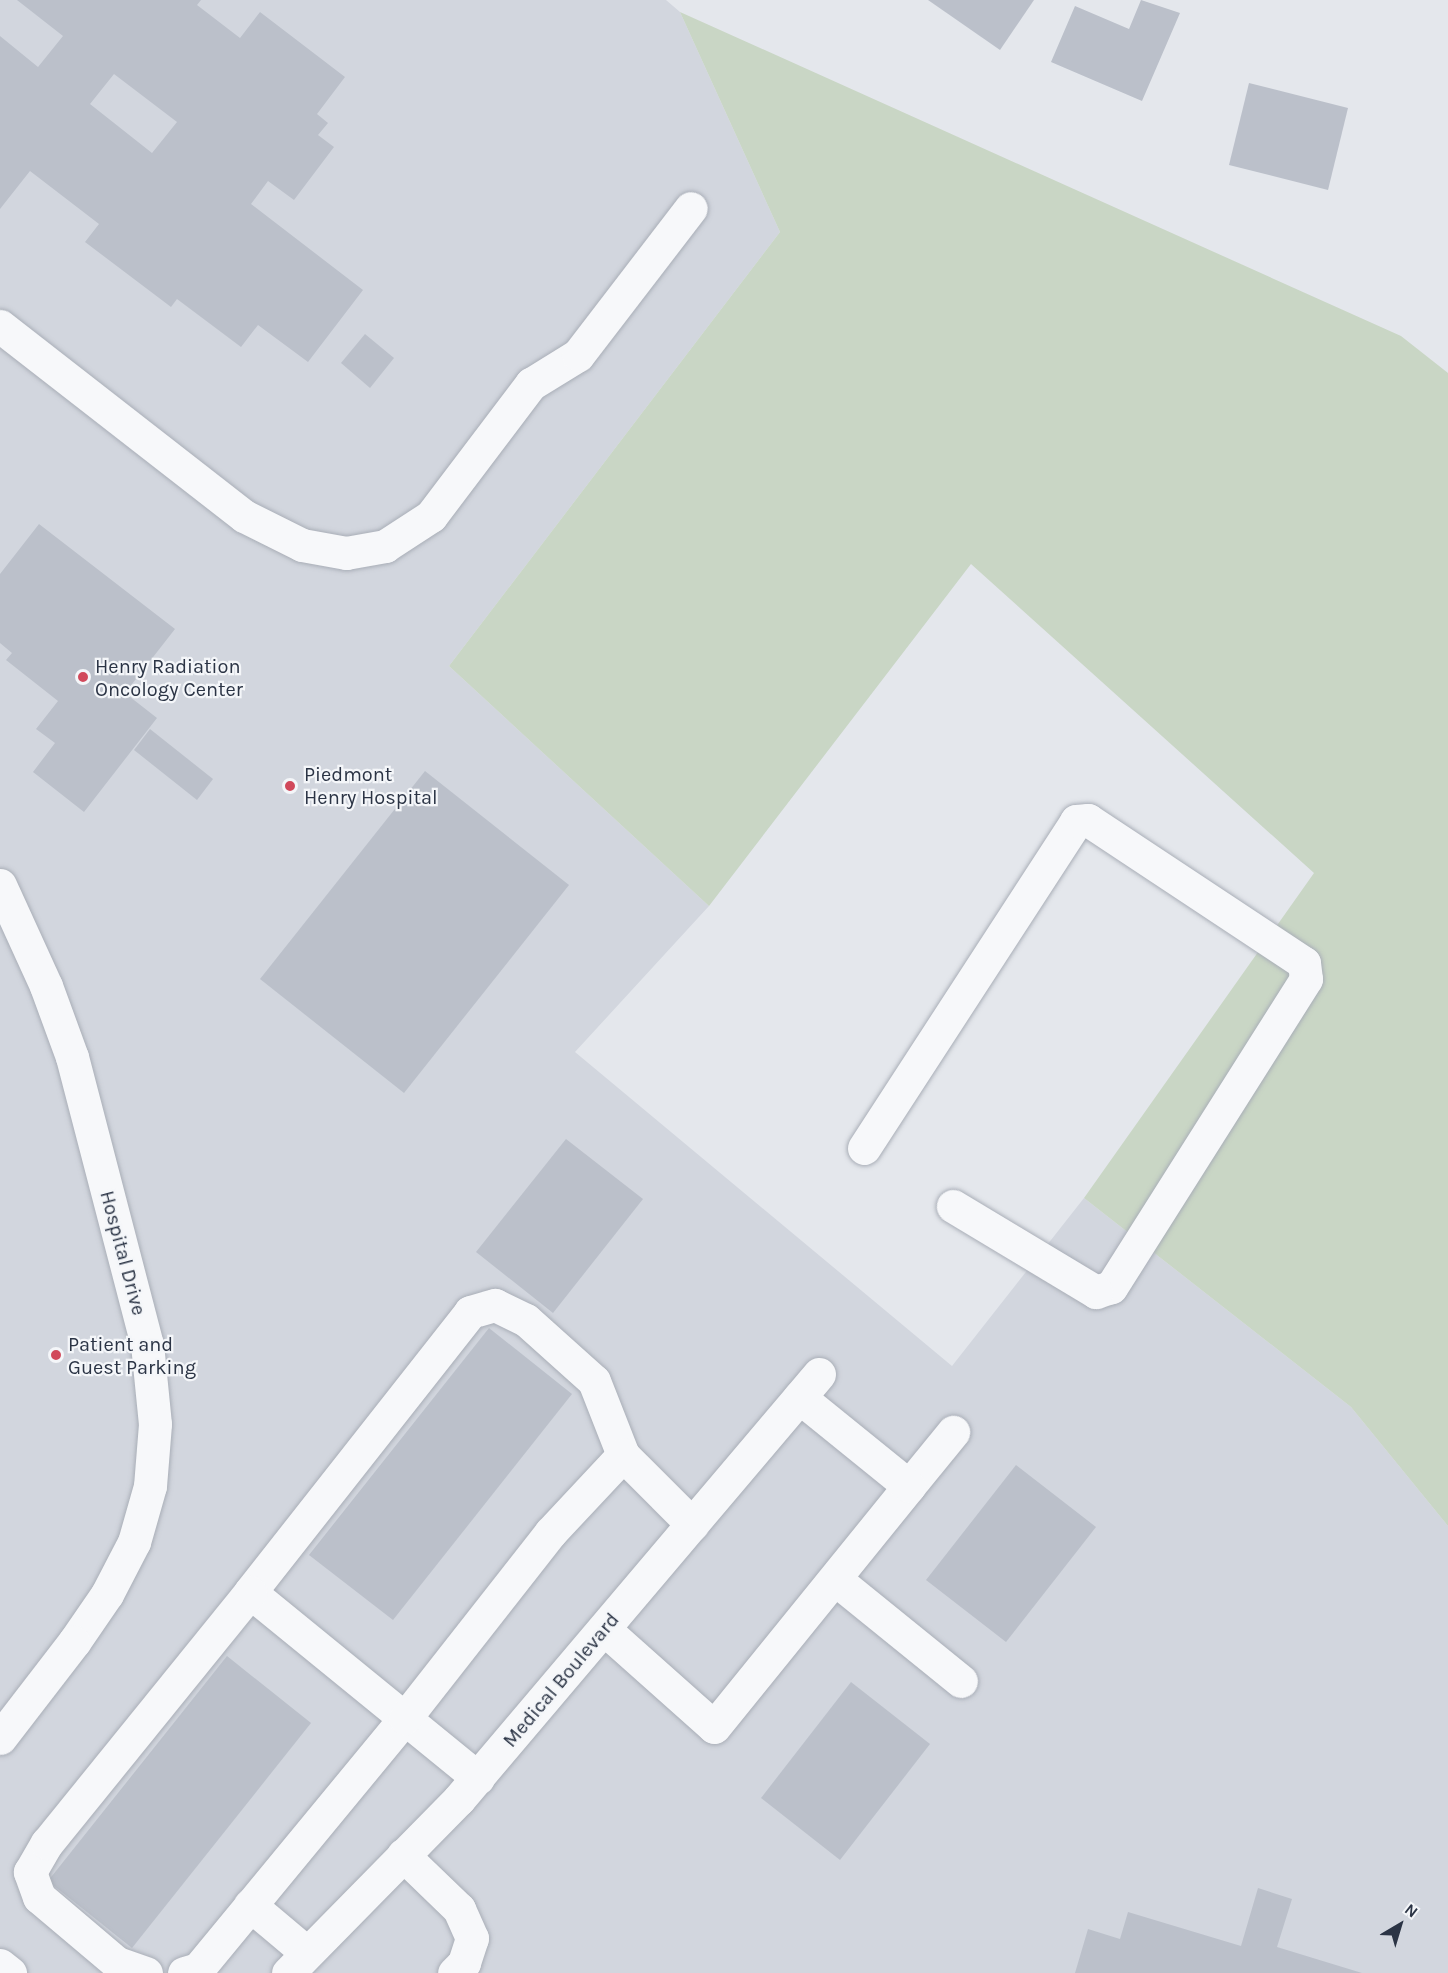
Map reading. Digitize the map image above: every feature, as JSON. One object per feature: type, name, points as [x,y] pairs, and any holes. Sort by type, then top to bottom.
[{"type":"street","points":[[0,326],[244,516],[302,545],[346,553],[385,546],[431,516],[531,384],[578,355],[692,208]]},
{"type":"street","points":[[864,1148],[1076,821],[1088,820],[1304,963],[1306,979],[1111,1287],[1096,1292],[953,1206]]},
{"type":"street","name":"Hospital Drive","points":[[0,1738],[80,1632],[134,1542],[150,1486],[155,1424],[147,1344],[72,1058],[46,986],[1,891]]},
{"type":"street","points":[[146,1973],[117,1963],[39,1897],[30,1872],[47,1842],[250,1592],[470,1312],[495,1305],[526,1320],[594,1381],[623,1455],[692,1524]]},
{"type":"street","name":"Medical Boulevard","points":[[297,1963],[478,1778],[809,1385],[909,1485]]},
{"type":"street","points":[[604,1629],[714,1727],[953,1432]]},
{"type":"street","points":[[184,1973],[198,1969],[405,1718],[550,1533],[623,1455]]},
{"type":"street","points":[[835,1580],[961,1681]]},
{"type":"street","points":[[250,1592],[478,1778]]},
{"type":"street","points":[[403,1855],[459,1909],[472,1938],[464,1963],[454,1973]]},
{"type":"street","points":[[250,1905],[297,1963]]},
{"type":"street","points":[[0,1965],[10,1973]]},
{"type":"shaded area","points":[[0,0],[666,0],[680,12],[780,232],[449,666],[709,906],[575,1052],[952,1366],[1084,1198],[1351,1407],[1448,1526],[1448,1973],[0,1973]]},
{"type":"green space","points":[[680,12],[1401,336],[1448,373],[1448,1526],[1351,1407],[1084,1198],[1314,873],[971,564],[709,906],[449,666],[780,232]]},
{"type":"building","points":[[17,0],[201,0],[197,5],[240,38],[260,12],[345,77],[317,114],[328,123],[318,135],[334,147],[294,200],[268,181],[251,204],[363,290],[308,362],[258,325],[241,347],[177,299],[171,307],[85,242],[99,224],[30,171],[0,209],[0,36],[38,67],[63,36]],"holes":[[[114,74],[177,122],[152,153],[90,104]]]},
{"type":"building","points":[[928,0],[1034,0],[1000,50]]},
{"type":"building","points":[[1141,0],[1180,13],[1142,101],[1051,62],[1075,6],[1129,29]]},
{"type":"building","points":[[1249,83],[1348,108],[1328,190],[1229,165]]},
{"type":"building","points":[[365,334],[394,358],[370,388],[341,363]]},
{"type":"building","name":"Henry Radiation Oncology Center","points":[[39,524],[175,629],[125,693],[157,718],[84,812],[33,772],[55,743],[36,729],[58,701],[6,660],[12,653],[0,643],[0,574]]},
{"type":"building","points":[[150,729],[213,779],[197,800],[134,750]]},
{"type":"building","points":[[425,771],[569,885],[404,1093],[260,979]]},
{"type":"building","points":[[566,1139],[643,1199],[553,1313],[476,1252]]},
{"type":"building","points":[[489,1328],[572,1394],[393,1620],[309,1555]]},
{"type":"building","points":[[1016,1465],[1096,1527],[1006,1642],[926,1580]]},
{"type":"building","points":[[227,1656],[311,1723],[132,1948],[48,1881]]},
{"type":"building","points":[[851,1682],[930,1744],[840,1860],[761,1798]]},
{"type":"building","points":[[1258,1888],[1292,1899],[1277,1947],[1362,1973],[1075,1973],[1088,1929],[1120,1939],[1128,1912],[1241,1946]]},
{"type":"place","name":"Henry Radiation Oncology Center","points":[[83,677]]},
{"type":"place","name":"Piedmont Henry Hospital","points":[[290,786]]},
{"type":"place","name":"Patient and Guest Parking","points":[[56,1355]]}]
